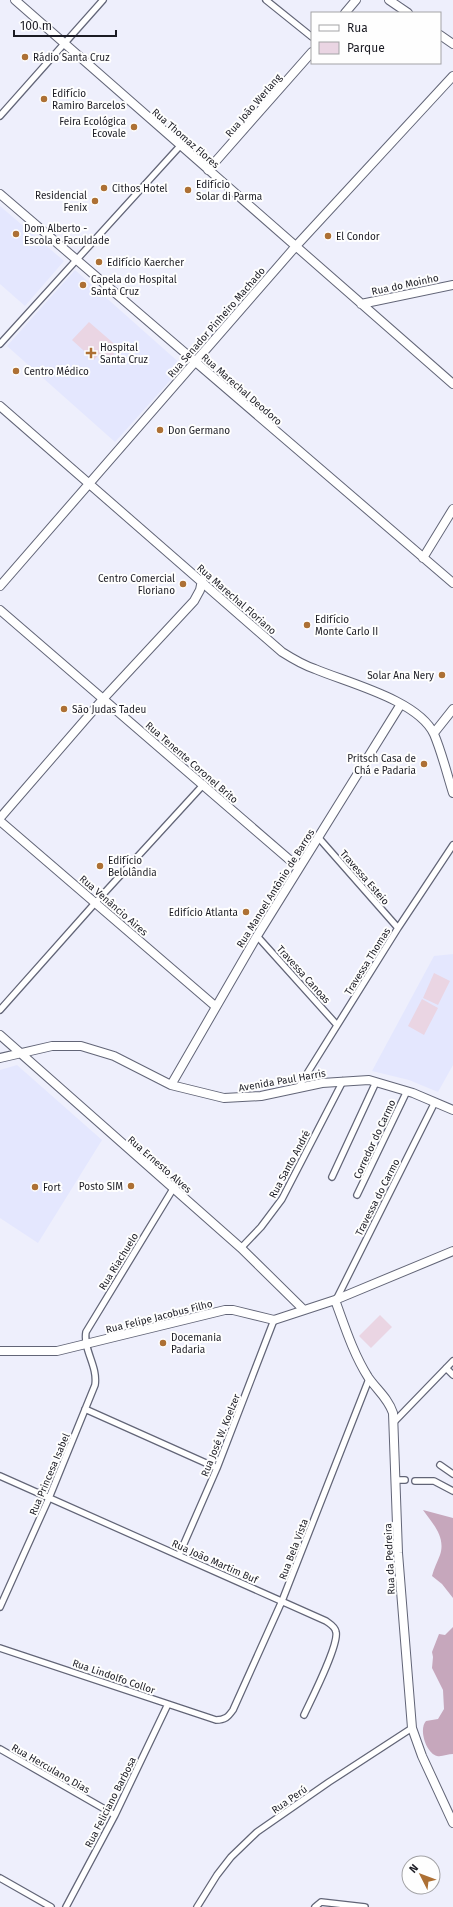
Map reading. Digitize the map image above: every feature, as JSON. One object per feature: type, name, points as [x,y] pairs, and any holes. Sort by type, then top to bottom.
[{"type":"main road","name":"Rua Thomaz Flores","points":[[15,0],[453,384]]},
{"type":"main road","points":[[347,12],[356,0]]},
{"type":"main road","points":[[390,0],[407,12]]},
{"type":"main road","points":[[441,36],[453,44]]},
{"type":"main road","name":"Rua João Werlang","points":[[208,170],[311,53]]},
{"type":"main road","name":"Rua Senador Pinheiro Machado","points":[[0,586],[296,246],[453,76]]},
{"type":"main road","name":"Rua Marechal Deodoro","points":[[0,194],[453,583]]},
{"type":"main road","name":"Rua do Moinho","points":[[361,304],[453,285]]},
{"type":"main road","name":"Rua Marechal Floriano","points":[[0,406],[202,580],[282,652],[297,661],[401,704],[414,712],[434,733],[453,793]]},
{"type":"main road","points":[[423,558],[453,509]]},
{"type":"main road","points":[[194,601],[200,590],[202,580]]},
{"type":"main road","points":[[0,818],[103,699],[194,601],[207,591],[214,591]]},
{"type":"main road","name":"Rua Tenente Coronel Brito","points":[[0,610],[204,784],[299,868]]},
{"type":"main road","name":"Rua Manoel Antônio de Barros","points":[[171,1085],[215,1006],[257,936],[401,704]]},
{"type":"main road","points":[[434,733],[453,709]]},
{"type":"main road","name":"Rua Venâncio Aires","points":[[0,821],[96,902],[215,1006]]},
{"type":"main road","name":"Rua Ernesto Alves","points":[[0,1035],[241,1248],[304,1310]]},
{"type":"main road","name":"Avenida Paul Harris","points":[[0,1058],[20,1052],[52,1046],[81,1046],[114,1056],[171,1085],[208,1095],[233,1098],[261,1096],[298,1088],[343,1081],[369,1080],[407,1090],[453,1110]]},
{"type":"main road","points":[[274,1320],[335,1300],[453,1251]]},
{"type":"main road","name":"Rua da Pedreira","points":[[335,1300],[350,1343],[369,1379],[391,1405],[393,1412],[398,1561],[412,1728],[422,1756],[453,1823]]},
{"type":"main road","name":"Rua Felipe Jacobus Filho","points":[[0,1351],[57,1351],[225,1310],[233,1310],[274,1320]]},
{"type":"street","points":[[266,0],[311,36]]},
{"type":"street","points":[[0,116],[100,1]]},
{"type":"street","points":[[0,344],[180,146]]},
{"type":"street","points":[[0,1010],[204,784]]},
{"type":"street","name":"Travessa Esteio","points":[[318,837],[398,928]]},
{"type":"street","name":"Travessa Thomas","points":[[298,1088],[398,928],[453,845]]},
{"type":"street","name":"Travessa Canoas","points":[[257,936],[337,1025]]},
{"type":"street","name":"Rua Santo André","points":[[241,1248],[261,1227],[282,1199],[343,1081]]},
{"type":"street","points":[[332,1177],[376,1082]]},
{"type":"street","name":"Corredor do Carmo","points":[[357,1195],[407,1090]]},
{"type":"street","name":"Travessa do Carmo","points":[[335,1300],[435,1102]]},
{"type":"street","name":"Rua Riachuelo","points":[[86,1345],[86,1332],[90,1324],[173,1189]]},
{"type":"street","name":"Rua José W. Koelzer","points":[[179,1555],[217,1468],[274,1320]]},
{"type":"street","name":"Rua Princesa Isabel","points":[[0,1607],[49,1498],[95,1382],[94,1369],[86,1345]]},
{"type":"street","points":[[394,1422],[453,1361]]},
{"type":"street","points":[[446,1368],[453,1375]]},
{"type":"street","name":"Rua Bela Vista","points":[[223,1720],[233,1710],[282,1601],[369,1379]]},
{"type":"street","points":[[85,1409],[217,1468]]},
{"type":"street","points":[[440,1465],[453,1474]]},
{"type":"street","name":"Rua João Martim Buf","points":[[0,1476],[282,1601],[326,1621],[333,1626],[336,1631],[336,1637],[331,1654],[304,1715]]},
{"type":"street","points":[[396,1480],[405,1480]]},
{"type":"street","points":[[415,1480],[434,1481],[453,1491]]},
{"type":"street","name":"Rua Lindolfo Collor","points":[[0,1648],[216,1720],[223,1720]]},
{"type":"street","name":"Rua Feliciano Barbosa","points":[[66,1907],[115,1815],[168,1704]]},
{"type":"street","name":"Rua Perú","points":[[197,1907],[217,1875],[231,1857],[257,1832],[329,1782],[412,1728]]},
{"type":"street","name":"Rua Herculano Dias","points":[[0,1749],[115,1815]]},
{"type":"street","points":[[0,1878],[51,1907]]},
{"type":"street","points":[[315,1907],[321,1902],[365,1907]]},
{"type":"shaded area","name":"Dom Alberto - Escola e Faculdade","points":[[0,206],[64,261],[25,306],[0,284]]},
{"type":"shaded area","name":"Hospital Santa Cruz","points":[[75,270],[183,366],[115,442],[7,346]]},
{"type":"shaded area","points":[[453,954],[453,1065],[438,1092],[409,1080],[372,1071],[434,956]]},
{"type":"shaded area","points":[[17,1065],[102,1140],[38,1243],[0,1218],[0,1070]]},
{"type":"shaded area","points":[[423,1510],[453,1518],[453,1598],[442,1584],[432,1576],[440,1555],[441,1542],[438,1531]]},
{"type":"shaded area","points":[[453,1627],[453,1754],[437,1756],[430,1751],[423,1736],[426,1721],[438,1719],[444,1709],[443,1690],[432,1668],[432,1652],[439,1634],[445,1635]]},
{"type":"green space","points":[[89,322],[119,348],[108,361],[99,354],[94,360],[72,340]]},
{"type":"green space","points":[[434,973],[450,981],[438,1005],[423,998]]},
{"type":"green space","points":[[422,999],[438,1008],[424,1035],[408,1026]]},
{"type":"green space","points":[[380,1315],[392,1327],[371,1348],[359,1336]]},
{"type":"place","name":"Rádio Santa Cruz","points":[[25,57]]},
{"type":"place","name":"Edifício Ramiro Barcelos","points":[[44,99]]},
{"type":"place","name":"Feira Ecológica Ecovale","points":[[134,127]]},
{"type":"place","name":"Cithos Hotel","points":[[104,188]]},
{"type":"place","name":"Edifício Solar di Parma","points":[[188,190]]},
{"type":"place","name":"Residencial Fenix","points":[[95,201]]},
{"type":"place","name":"Dom Alberto - Escola e Faculdade","points":[[16,234]]},
{"type":"place","name":"El Condor","points":[[328,236]]},
{"type":"place","name":"Edifício Kaercher","points":[[99,262]]},
{"type":"place","name":"Capela do Hospital Santa Cruz","points":[[83,285]]},
{"type":"place","name":"Hospital Santa Cruz","points":[[91,353]]},
{"type":"place","name":"Centro Médico","points":[[16,371]]},
{"type":"place","name":"Don Germano","points":[[160,430]]},
{"type":"place","name":"Centro Comercial Floriano","points":[[183,584]]},
{"type":"place","name":"Edifício Monte Carlo II","points":[[307,625]]},
{"type":"place","name":"Solar Ana Nery","points":[[442,675]]},
{"type":"place","name":"São Judas Tadeu","points":[[64,709]]},
{"type":"place","name":"Pritsch Casa de Chá e Padaria","points":[[424,764]]},
{"type":"place","name":"Edifício Belolândia","points":[[100,866]]},
{"type":"place","name":"Edifício Atlanta","points":[[246,912]]},
{"type":"place","name":"Posto SIM","points":[[131,1186]]},
{"type":"place","name":"Fort","points":[[35,1187]]},
{"type":"place","name":"Docemania Padaria","points":[[163,1343]]}]
